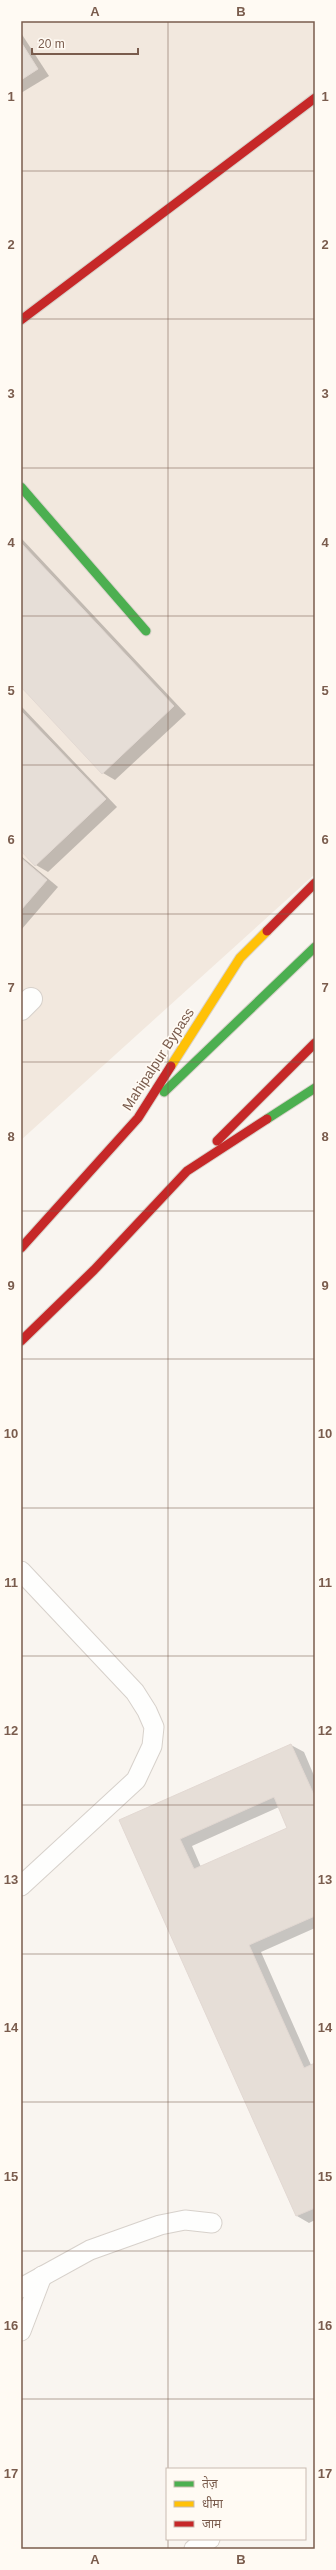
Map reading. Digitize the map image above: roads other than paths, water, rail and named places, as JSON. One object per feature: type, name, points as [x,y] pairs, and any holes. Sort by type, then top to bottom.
[{"type":"street","points":[[21,320],[192,188],[315,98]]},
{"type":"street","points":[[21,487],[146,631]]},
{"type":"street","name":"Mahipalpur Bypass","points":[[21,1248],[138,1118],[240,958],[315,883]]},
{"type":"street","points":[[138,1118],[315,947]]},
{"type":"street","points":[[21,1341],[94,1270],[187,1171],[315,1043]]},
{"type":"street","points":[[187,1171],[315,1088]]},
{"type":"lane","points":[[21,1571],[135,1692],[147,1711],[154,1727],[152,1746],[136,1780],[21,1886]]},
{"type":"lane","points":[[21,2288],[90,2250],[160,2226],[185,2220],[212,2224]]},
{"type":"lane","points":[[21,2331],[42,2276]]},
{"type":"lane","points":[[194,2549],[208,2540]]}]
